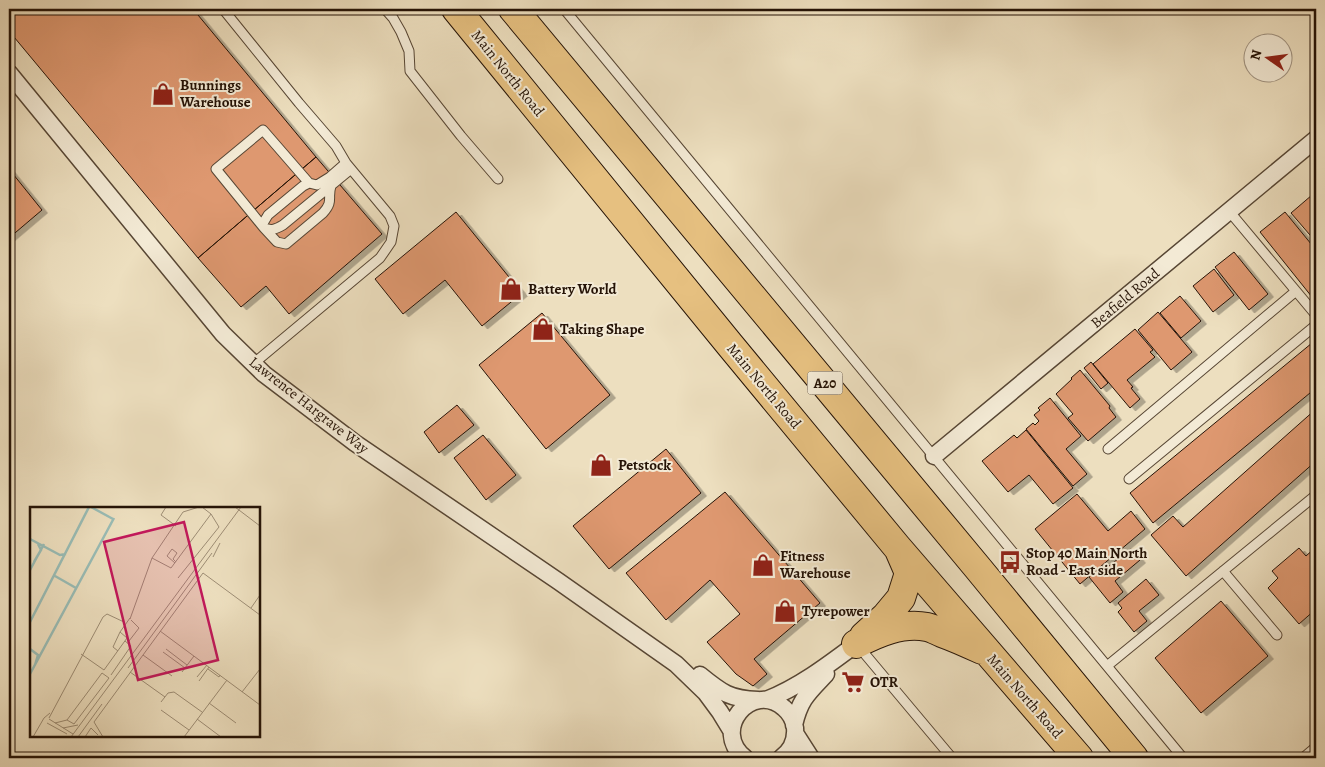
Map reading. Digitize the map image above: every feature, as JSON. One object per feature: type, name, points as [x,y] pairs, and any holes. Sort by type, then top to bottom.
[{"type":"highway","name":"Main North Road","points":[[456,9],[898,547],[1079,758]]},
{"type":"highway","name":"A20","points":[[513,9],[903,477],[1134,758]]},
{"type":"highway","points":[[853,647],[886,616],[901,598],[909,573],[898,547]]},
{"type":"highway","points":[[853,647],[879,633],[900,627],[912,626],[927,627],[990,654]]},
{"type":"street","name":"Lawrence Hargrave Way","points":[[11,81],[223,334],[253,364],[355,443],[676,664],[706,693],[720,712],[731,730],[732,739],[739,755]]},
{"type":"street","name":"Beafield Road","points":[[934,456],[1316,139]]},
{"type":"street","points":[[731,730],[733,721],[743,707],[781,694],[806,680],[853,647]]},
{"type":"street","points":[[781,758],[790,749],[794,741],[797,713],[804,697],[853,647]]},
{"type":"street","name":"Lawrence Hargrave Way","points":[[676,664],[699,674],[731,697],[762,700]]},
{"type":"street","points":[[762,700],[774,702],[787,710],[811,758]]},
{"type":"lane","points":[[223,9],[299,103],[332,140],[349,166],[390,216],[394,226],[391,242],[380,258],[253,364]]},
{"type":"lane","points":[[385,9],[401,32],[408,51],[410,71],[461,136],[498,179]]},
{"type":"lane","points":[[564,9],[1183,758]]},
{"type":"lane","points":[[331,186],[329,207],[286,244],[277,242],[263,227],[216,168],[263,130],[310,183],[318,185],[349,166]]},
{"type":"lane","points":[[263,227],[275,230],[283,225],[331,186],[349,166]]},
{"type":"lane","points":[[263,227],[268,215],[303,186],[310,183]]},
{"type":"lane","points":[[1230,211],[1316,315]]},
{"type":"lane","points":[[1108,449],[1296,291]]},
{"type":"lane","points":[[1129,479],[1316,325]]},
{"type":"lane","points":[[1107,666],[1316,495]]},
{"type":"lane","points":[[1223,571],[1277,635]]},
{"type":"lane","points":[[853,647],[952,758]]},
{"type":"lane","points":[[1303,758],[1316,747]]},
{"type":"building","name":"Bunnings Warehouse","points":[[9,9],[193,9],[316,157],[198,258],[9,31]]},
{"type":"building","points":[[316,157],[382,234],[289,314],[266,286],[241,307],[198,258]]},
{"type":"building","points":[[9,169],[42,210],[9,238]]},
{"type":"building","points":[[1312,195],[1316,200],[1316,242],[1291,213]]},
{"type":"building","points":[[456,212],[522,293],[482,326],[445,280],[403,314],[375,279]]},
{"type":"building","points":[[1285,212],[1316,250],[1316,302],[1260,232]]},
{"type":"building","points":[[1234,252],[1268,294],[1249,310],[1215,267]]},
{"type":"building","points":[[1214,269],[1234,295],[1213,312],[1193,286]]},
{"type":"building","points":[[1180,296],[1201,321],[1181,338],[1160,313]]},
{"type":"building","points":[[1158,312],[1192,352],[1171,370],[1138,330]]},
{"type":"building","points":[[542,313],[610,395],[546,449],[479,365]]},
{"type":"building","points":[[1135,329],[1153,350],[1150,352],[1155,357],[1127,380],[1140,399],[1130,408],[1093,364]]},
{"type":"building","points":[[1312,343],[1316,348],[1316,388],[1153,523],[1130,493]]},
{"type":"building","points":[[1091,362],[1108,383],[1101,389],[1084,368]]},
{"type":"building","points":[[1080,370],[1110,406],[1109,408],[1116,417],[1088,441],[1068,418],[1073,414],[1056,394]]},
{"type":"building","points":[[1050,398],[1081,436],[1066,449],[1087,474],[1073,486],[1026,429],[1039,421],[1034,415],[1040,410],[1038,408]]},
{"type":"building","points":[[457,405],[474,425],[439,453],[424,432]]},
{"type":"building","points":[[1316,409],[1316,461],[1186,576],[1151,535],[1173,516],[1183,527]]},
{"type":"building","points":[[1026,430],[1073,488],[1053,504],[1029,475],[1008,492],[982,461],[1014,435],[1017,438]]},
{"type":"building","points":[[483,435],[516,475],[486,500],[454,458]]},
{"type":"building","points":[[666,449],[701,493],[609,569],[573,526]]},
{"type":"building","points":[[725,492],[820,603],[754,659],[767,674],[753,686],[736,674],[707,642],[740,614],[710,580],[666,620],[626,573]]},
{"type":"building","points":[[1077,494],[1108,531],[1131,511],[1145,529],[1080,584],[1035,529]]},
{"type":"building","points":[[1316,547],[1316,609],[1299,624],[1268,588],[1278,578],[1272,571],[1299,548],[1306,556]]},
{"type":"building","points":[[1131,549],[1140,560],[1115,581],[1123,592],[1110,603],[1089,577],[1102,566],[1105,569]]},
{"type":"building","points":[[1146,579],[1159,595],[1139,611],[1147,621],[1134,632],[1118,612],[1122,608],[1118,603]]},
{"type":"building","points":[[1221,601],[1268,656],[1201,713],[1155,658]]},
{"type":"place","name":"Bunnings Warehouse","points":[[163,94]]},
{"type":"place","name":"Battery World","points":[[511,289]]},
{"type":"place","name":"Taking Shape","points":[[543,329]]},
{"type":"place","name":"Petstock","points":[[601,465]]},
{"type":"place","name":"Stop 40 Main North Road - East side","points":[[1010,562]]},
{"type":"place","name":"Fitness Warehouse","points":[[763,565]]},
{"type":"place","name":"Tyrepower","points":[[785,611]]},
{"type":"place","name":"OTR","points":[[853,682]]}]
